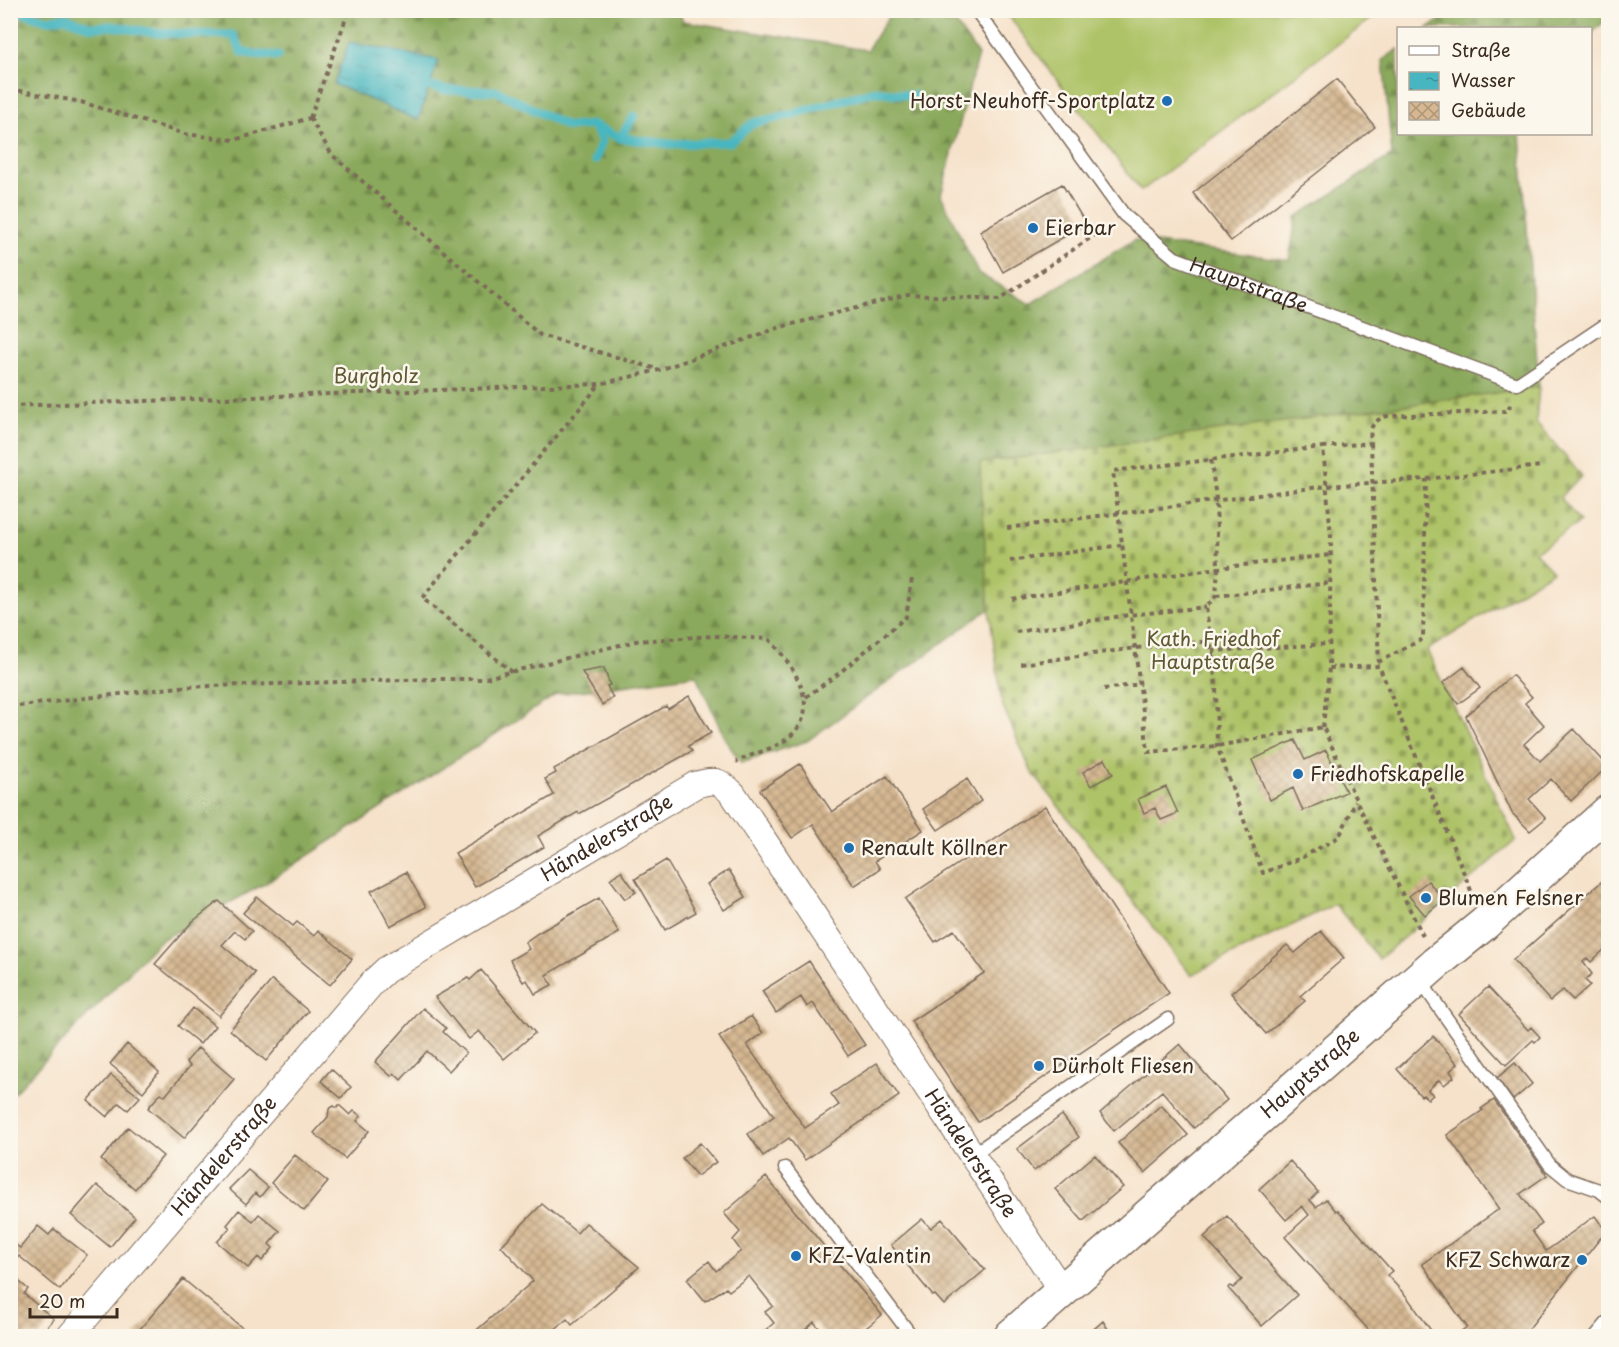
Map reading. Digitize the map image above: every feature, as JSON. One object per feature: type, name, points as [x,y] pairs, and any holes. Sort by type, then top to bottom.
[{"type":"main road","name":"Hauptstraße","points":[[1023,1332],[1062,1291],[1427,971],[1484,924],[1608,812]]},
{"type":"street","name":"Händelerstraße","points":[[70,1336],[373,982],[386,970],[695,785],[716,781],[723,784],[733,794],[1062,1291]]},
{"type":"lane","name":"Hauptstraße","points":[[976,10],[1124,215],[1176,258],[1517,384]]},
{"type":"lane","points":[[1517,384],[1608,324]]},
{"type":"lane","points":[[1427,971],[1550,1165],[1567,1179],[1599,1190],[1608,1197]]},
{"type":"lane","points":[[972,1155],[1168,1019]]},
{"type":"lane","points":[[785,1168],[907,1335]]},
{"type":"lane","points":[[1596,1336],[1608,1322]]},
{"type":"path","points":[[310,118],[349,10]]},
{"type":"path","points":[[10,88],[81,102],[185,134],[234,140],[310,118]]},
{"type":"path","points":[[310,118],[332,155],[540,335],[659,370]]},
{"type":"path","points":[[10,406],[600,384],[659,370],[782,327],[908,295],[1000,299],[1124,215]]},
{"type":"path","points":[[512,672],[422,598],[600,384]]},
{"type":"path","points":[[1484,924],[1455,848],[1378,664],[1370,429],[1376,420],[1387,416],[1508,411],[1517,384]]},
{"type":"path","points":[[1323,727],[1217,746],[1148,752],[1113,471],[1371,443]]},
{"type":"path","points":[[1323,447],[1331,536],[1329,668],[1323,727],[1427,971]]},
{"type":"path","points":[[1016,632],[1130,615],[1206,608],[1216,596],[1218,568],[1212,459]]},
{"type":"path","points":[[1007,528],[1327,486],[1426,479],[1542,466]]},
{"type":"path","points":[[1329,668],[1378,664],[1423,639],[1426,479]]},
{"type":"path","points":[[1010,561],[1121,545]]},
{"type":"path","points":[[1012,599],[1218,568],[1330,555]]},
{"type":"path","points":[[806,697],[838,674],[906,617],[912,579]]},
{"type":"path","points":[[1216,596],[1330,583]]},
{"type":"path","points":[[1206,608],[1216,685],[1217,746],[1263,873],[1301,858],[1339,837],[1356,800]]},
{"type":"path","points":[[10,707],[180,687],[482,679],[636,641],[713,636],[769,639],[787,658],[806,697],[801,724],[793,734],[778,744],[737,761],[716,781]]},
{"type":"path","points":[[1021,664],[1136,648],[1211,641]]},
{"type":"path","points":[[1212,651],[1329,644]]},
{"type":"path","points":[[1104,689],[1141,684]]},
{"type":"green space","name":"Burgholz","points":[[678,10],[683,21],[867,50],[892,11],[947,11],[978,55],[941,195],[978,273],[1030,304],[1134,240],[1289,260],[1296,217],[1392,155],[1383,60],[1397,50],[1397,135],[1520,135],[1539,387],[981,463],[989,609],[807,741],[741,763],[725,739],[696,675],[557,694],[266,883],[159,941],[11,1096],[10,11]]},
{"type":"green space","points":[[1454,10],[1608,11],[1608,18],[1592,33],[1592,27],[1429,27]]},
{"type":"green space","name":"Horst-Neuhoff-Sportplatz","points":[[1005,11],[1382,11],[1141,191]]},
{"type":"green space","name":"Kath. Friedhof Hauptstraße","points":[[1539,387],[1536,422],[1582,476],[1560,497],[1580,522],[1535,552],[1553,571],[1427,650],[1516,840],[1379,959],[1335,904],[1191,975],[1031,771],[1002,704],[989,609],[980,463]]},
{"type":"water","points":[[349,42],[439,60],[418,120],[334,84]]},
{"type":"building","points":[[1337,79],[1375,127],[1231,241],[1193,193]]},
{"type":"building","name":"Eierbar","points":[[1062,184],[1086,224],[1003,272],[980,231]]},
{"type":"building","points":[[1464,667],[1480,688],[1458,704],[1443,683]]},
{"type":"building","points":[[604,668],[610,685],[607,686],[613,698],[602,705],[582,672]]},
{"type":"building","points":[[1512,675],[1532,697],[1525,703],[1544,725],[1524,744],[1540,761],[1574,729],[1608,766],[1571,801],[1551,779],[1529,799],[1546,818],[1530,831],[1512,813],[1466,716]]},
{"type":"building","points":[[689,696],[711,733],[688,746],[692,751],[538,836],[544,847],[475,887],[455,853],[554,795],[545,779],[556,773],[554,769],[666,706],[668,709]]},
{"type":"building","name":"Friedhofskapelle","points":[[1295,740],[1305,760],[1326,750],[1346,792],[1303,811],[1293,788],[1270,800],[1252,760]]},
{"type":"building","points":[[1105,759],[1113,774],[1091,786],[1083,772]]},
{"type":"building","points":[[800,764],[832,812],[887,776],[923,830],[875,861],[880,869],[854,886],[813,824],[792,838],[760,790]]},
{"type":"building","points":[[967,779],[981,801],[938,830],[923,809]]},
{"type":"building","points":[[1166,787],[1178,813],[1161,820],[1155,808],[1144,813],[1138,799]]},
{"type":"building","points":[[1045,806],[1169,993],[978,1122],[911,1021],[984,973],[954,930],[935,942],[905,899]]},
{"type":"building","points":[[666,860],[696,912],[665,930],[635,879]]},
{"type":"building","points":[[729,870],[746,897],[724,910],[707,884]]},
{"type":"building","points":[[621,871],[636,892],[625,899],[610,879]]},
{"type":"building","points":[[406,872],[426,907],[390,926],[371,891]]},
{"type":"building","points":[[1608,876],[1608,937],[1606,939],[1608,946],[1591,962],[1587,958],[1583,962],[1592,974],[1585,980],[1590,985],[1573,1000],[1563,990],[1550,1001],[1513,960]]},
{"type":"building","name":"Blumen Felsner","points":[[1428,881],[1444,900],[1425,915],[1409,896]]},
{"type":"building","points":[[257,897],[293,926],[297,922],[314,936],[318,930],[352,959],[330,985],[243,913]]},
{"type":"building","points":[[599,898],[619,933],[546,975],[552,985],[535,994],[527,980],[523,982],[510,960],[529,949],[525,942]]},
{"type":"building","points":[[219,901],[252,931],[245,939],[235,931],[222,945],[255,973],[219,1016],[155,964],[192,922]]},
{"type":"building","points":[[1321,931],[1344,958],[1300,996],[1305,1001],[1266,1034],[1231,993],[1287,945],[1295,953]]},
{"type":"building","points":[[809,961],[865,1045],[848,1056],[813,1003],[807,1007],[801,997],[776,1013],[762,991]]},
{"type":"building","points":[[481,970],[535,1033],[504,1059],[479,1031],[469,1039],[435,997],[468,978],[470,980]]},
{"type":"building","points":[[272,980],[308,1011],[266,1061],[230,1030]]},
{"type":"building","points":[[1488,987],[1528,1030],[1531,1027],[1540,1037],[1535,1042],[1533,1040],[1506,1065],[1459,1014]]},
{"type":"building","points":[[193,1008],[215,1026],[200,1044],[178,1026]]},
{"type":"building","points":[[423,1008],[446,1028],[443,1032],[466,1053],[449,1071],[427,1051],[401,1080],[394,1073],[391,1076],[375,1062]]},
{"type":"building","points":[[751,1016],[763,1033],[747,1045],[805,1128],[839,1105],[831,1094],[877,1063],[899,1096],[805,1160],[789,1138],[763,1156],[748,1134],[774,1116],[719,1037]]},
{"type":"building","points":[[1433,1036],[1458,1064],[1450,1071],[1454,1077],[1444,1085],[1439,1080],[1428,1090],[1433,1095],[1428,1099],[1421,1096],[1397,1069]]},
{"type":"building","points":[[127,1044],[159,1072],[143,1092],[110,1064]]},
{"type":"building","points":[[1180,1044],[1227,1100],[1194,1128],[1162,1091],[1114,1131],[1100,1113]]},
{"type":"building","points":[[198,1048],[234,1079],[184,1138],[148,1108],[161,1093],[165,1096],[190,1066],[186,1062]]},
{"type":"building","points":[[1515,1063],[1532,1084],[1513,1100],[1497,1078]]},
{"type":"building","points":[[331,1069],[351,1087],[341,1098],[321,1081]]},
{"type":"building","points":[[111,1075],[140,1097],[128,1110],[119,1103],[107,1117],[88,1101]]},
{"type":"building","points":[[1494,1100],[1547,1175],[1520,1194],[1542,1224],[1532,1231],[1546,1251],[1595,1216],[1606,1231],[1523,1336],[1454,1336],[1467,1327],[1422,1264],[1499,1209],[1447,1135]]},
{"type":"building","points":[[339,1105],[350,1115],[354,1111],[361,1116],[357,1121],[369,1131],[345,1159],[314,1133],[328,1117],[329,1109],[334,1106],[337,1108]]},
{"type":"building","points":[[1161,1105],[1188,1135],[1145,1173],[1118,1143]]},
{"type":"building","points":[[1062,1115],[1079,1137],[1034,1171],[1017,1149]]},
{"type":"building","points":[[128,1127],[163,1156],[135,1189],[101,1160]]},
{"type":"building","points":[[700,1143],[716,1162],[697,1176],[682,1158]]},
{"type":"building","points":[[295,1155],[328,1182],[304,1211],[271,1183]]},
{"type":"building","points":[[1095,1155],[1123,1187],[1083,1221],[1055,1189]]},
{"type":"building","points":[[1290,1161],[1318,1192],[1310,1200],[1316,1207],[1326,1199],[1336,1211],[1338,1210],[1392,1271],[1387,1275],[1407,1297],[1435,1336],[1374,1336],[1285,1237],[1309,1215],[1302,1206],[1286,1220],[1259,1189]]},
{"type":"building","points":[[248,1170],[268,1187],[260,1197],[255,1193],[246,1204],[229,1189]]},
{"type":"building","points":[[766,1177],[882,1315],[856,1336],[826,1336],[814,1322],[805,1330],[811,1336],[758,1336],[774,1323],[765,1312],[773,1306],[749,1276],[729,1291],[726,1288],[705,1301],[687,1279],[709,1261],[716,1271],[741,1251],[733,1240],[740,1232],[724,1213]]},
{"type":"building","points":[[97,1185],[135,1217],[110,1247],[71,1215]]},
{"type":"building","points":[[542,1204],[577,1233],[586,1223],[639,1267],[572,1325],[567,1319],[547,1336],[470,1336],[533,1281],[501,1246]]},
{"type":"building","points":[[239,1210],[253,1221],[259,1214],[280,1231],[269,1244],[273,1248],[262,1261],[258,1257],[248,1268],[217,1242],[230,1228],[227,1225]]},
{"type":"building","points":[[1227,1216],[1297,1295],[1262,1326],[1228,1288],[1231,1286],[1233,1288],[1242,1280],[1204,1237]]},
{"type":"building","points":[[922,1219],[931,1228],[942,1219],[985,1270],[944,1305],[935,1295],[933,1296],[891,1245]]},
{"type":"building","points":[[38,1226],[49,1235],[54,1229],[87,1255],[60,1290],[19,1256],[13,1263],[10,1261],[10,1241],[20,1248]]},
{"type":"building","points":[[15,1278],[28,1289],[24,1294],[54,1319],[39,1336],[10,1335],[10,1282]]},
{"type":"building","points":[[183,1279],[252,1336],[134,1336]]},
{"type":"building","points":[[1103,1321],[1112,1336],[1086,1336]]},
{"type":"waterway","points":[[15,10],[47,20],[65,17],[91,27],[112,26],[156,33],[233,35],[242,52],[278,56]]},
{"type":"waterway","points":[[420,84],[446,90],[497,91],[568,127],[593,125],[620,138],[670,144],[730,142],[753,123],[874,91],[916,96]]},
{"type":"waterway","points":[[620,138],[634,116]]},
{"type":"waterway","points":[[593,125],[602,141],[595,160]]},
{"type":"place","name":"Horst-Neuhoff-Sportplatz","points":[[1167,101]]},
{"type":"place","name":"Eierbar","points":[[1033,228]]},
{"type":"place","name":"Friedhofskapelle","points":[[1298,774]]},
{"type":"place","name":"Renault Köllner","points":[[849,848]]},
{"type":"place","name":"Blumen Felsner","points":[[1426,898]]},
{"type":"place","name":"Dürholt Fliesen","points":[[1039,1066]]},
{"type":"place","name":"KFZ-Valentin","points":[[796,1256]]},
{"type":"place","name":"KFZ Schwarz","points":[[1582,1260]]}]
